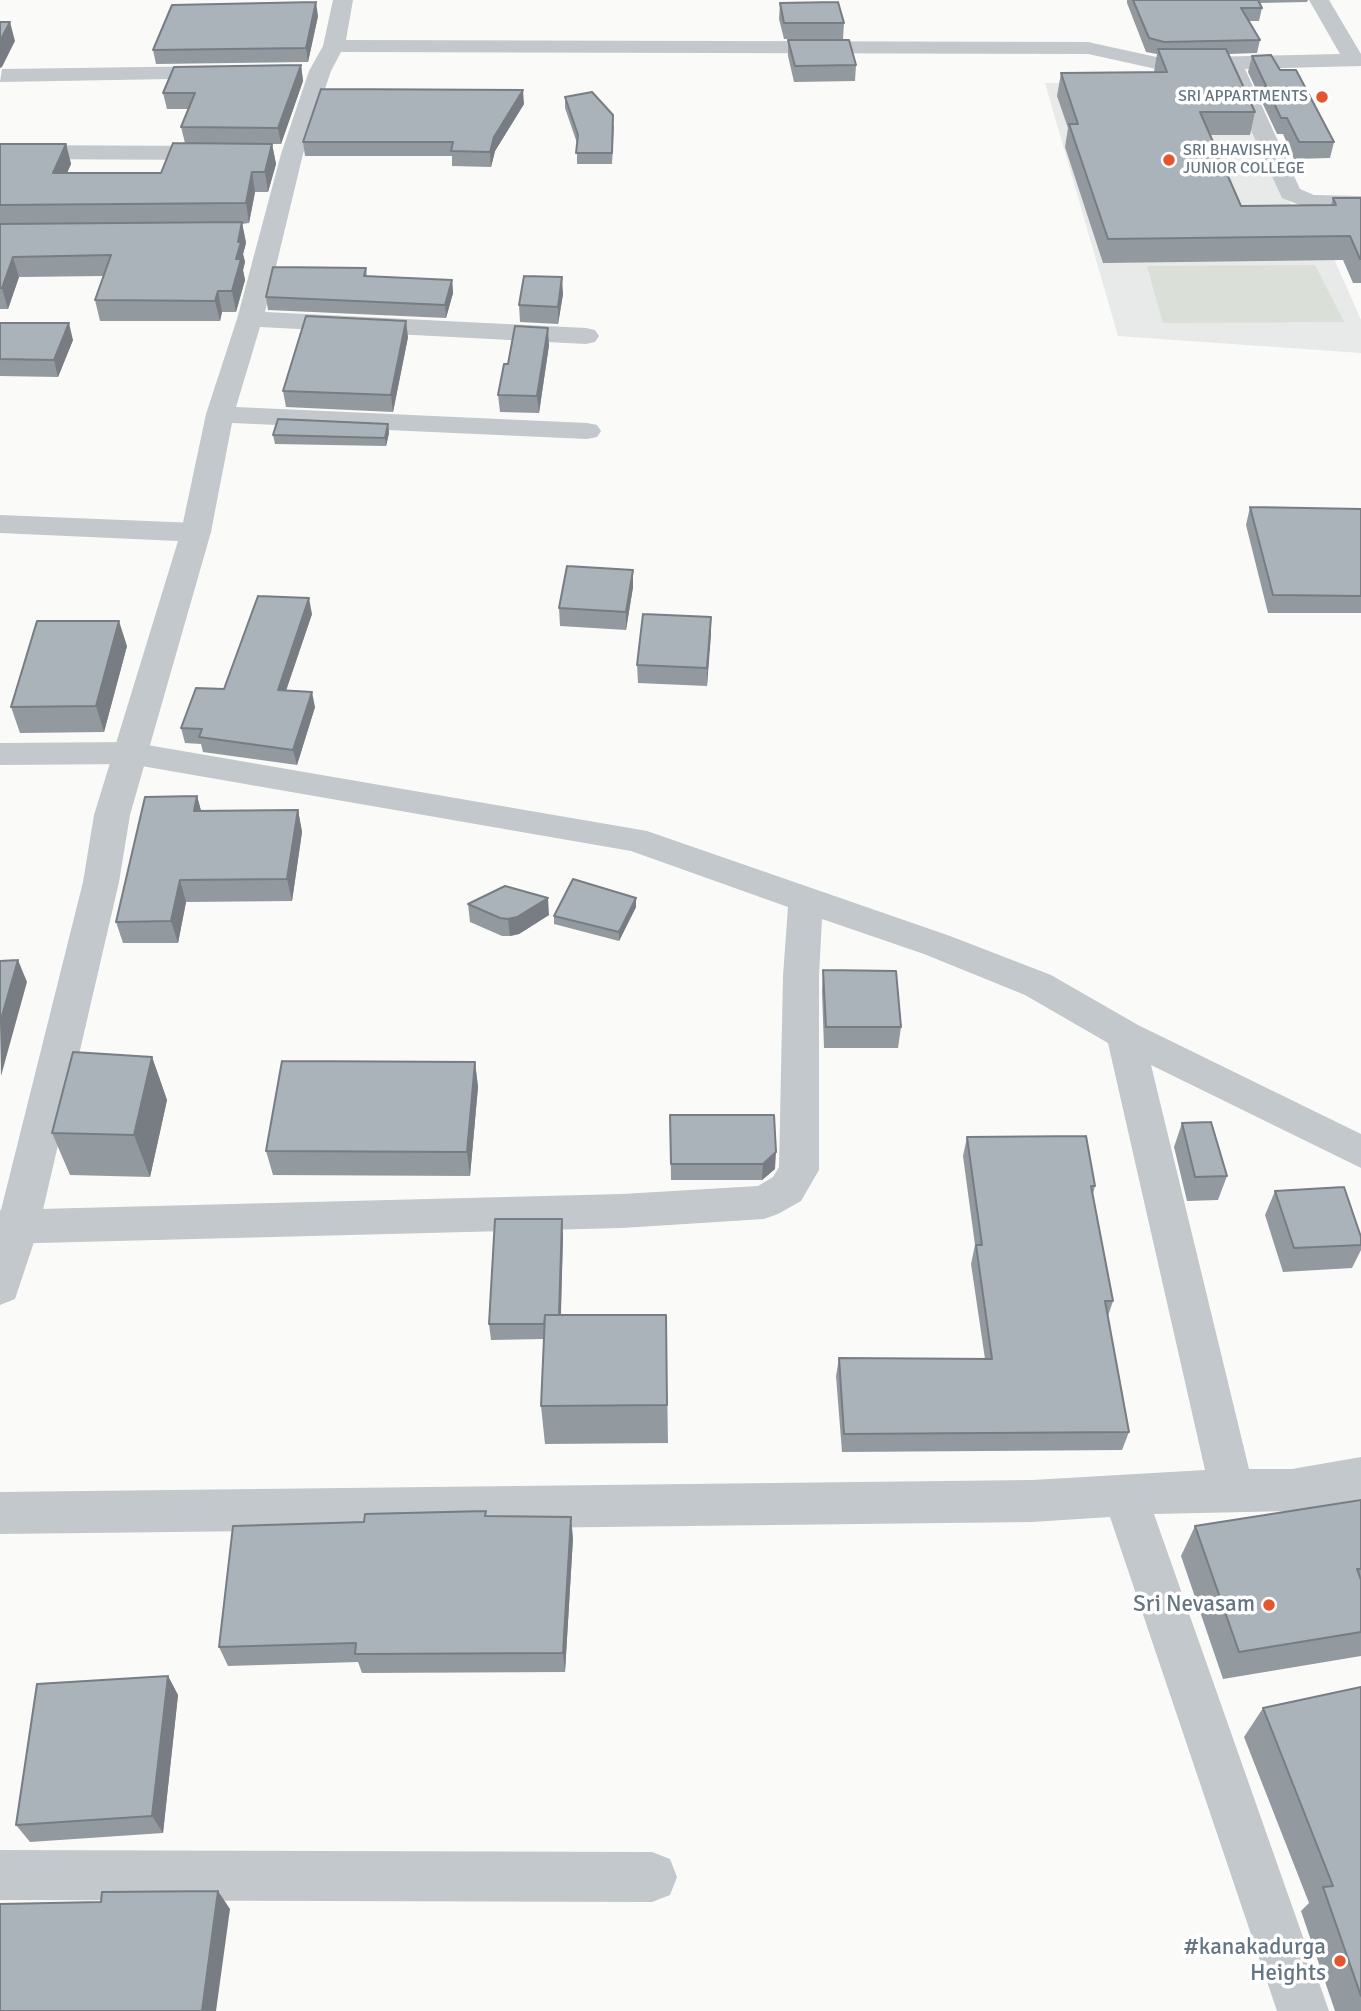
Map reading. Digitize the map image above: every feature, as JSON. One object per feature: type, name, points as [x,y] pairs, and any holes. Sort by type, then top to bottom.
[{"type":"street","points":[[0,1286],[9,1227],[101,882],[112,815],[196,532],[219,414],[250,319],[292,153],[320,71],[334,46],[343,0]]},
{"type":"street","points":[[1319,0],[1358,60]]},
{"type":"street","points":[[334,46],[1088,48],[1161,64],[1358,60]]},
{"type":"street","points":[[1231,63],[1290,193],[1310,202],[1361,203]]},
{"type":"street","points":[[293,71],[320,71]]},
{"type":"street","points":[[2,76],[237,72]]},
{"type":"street","points":[[0,152],[237,153]]},
{"type":"street","points":[[264,153],[292,153]]},
{"type":"street","points":[[244,233],[271,233]]},
{"type":"street","points":[[250,319],[586,336]]},
{"type":"street","points":[[219,414],[587,431]]},
{"type":"street","points":[[0,524],[196,532]]},
{"type":"street","points":[[0,754],[130,753],[635,839],[937,945],[1038,985],[1125,1035],[1361,1152]]},
{"type":"street","points":[[9,1227],[622,1211],[764,1202],[787,1189],[799,1170],[801,976],[806,900]]},
{"type":"street","points":[[1125,1035],[1231,1490]]},
{"type":"street","points":[[0,1513],[1032,1501],[1231,1490],[1292,1490],[1361,1478]]},
{"type":"street","points":[[1125,1495],[1303,2011]]},
{"type":"street","points":[[0,1875],[652,1877]]},
{"type":"shaded area","name":"SRI BHAVISHYA JUNIOR COLLEGE","points":[[1231,82],[1308,238],[1325,238],[1361,320],[1361,353],[1118,336],[1045,83]]},
{"type":"shaded area","points":[[1315,265],[1344,322],[1163,323],[1147,266]]},
{"type":"building","points":[[1133,0],[1258,0],[1262,8],[1241,8],[1260,40],[1164,42],[1149,38]]},
{"type":"building","points":[[316,2],[306,48],[153,50],[172,5]]},
{"type":"building","points":[[838,2],[844,23],[784,23],[780,3]]},
{"type":"building","points":[[0,22],[10,22],[0,41]]},
{"type":"building","points":[[788,40],[849,40],[856,65],[795,66]]},
{"type":"building","points":[[1158,49],[1226,49],[1255,112],[1200,112],[1241,206],[1336,205],[1333,198],[1361,198],[1361,259],[1350,236],[1108,239],[1069,124],[1078,124],[1061,73],[1167,72]]},
{"type":"building","points":[[1271,55],[1280,70],[1296,70],[1334,142],[1299,142],[1287,118],[1281,118],[1252,56]]},
{"type":"building","points":[[301,65],[278,128],[181,127],[195,93],[163,93],[174,67]]},
{"type":"building","points":[[321,89],[523,90],[494,137],[490,152],[451,151],[453,142],[303,142]]},
{"type":"building","points":[[592,92],[613,115],[612,153],[576,153],[578,135],[565,97]]},
{"type":"building","points":[[173,143],[272,144],[265,172],[252,172],[246,203],[0,205],[0,144],[66,144],[53,173],[161,173]]},
{"type":"building","points":[[242,222],[238,242],[241,242],[236,259],[241,259],[232,291],[218,291],[215,301],[95,300],[111,255],[13,257],[0,288],[0,224]]},
{"type":"building","points":[[273,267],[366,268],[364,276],[452,280],[445,305],[266,297]]},
{"type":"building","points":[[524,276],[562,277],[558,307],[519,305]]},
{"type":"building","points":[[306,316],[406,321],[391,395],[283,391]]},
{"type":"building","points":[[0,323],[69,323],[54,360],[0,359]]},
{"type":"building","points":[[515,326],[548,328],[537,396],[498,395],[504,364],[508,364]]},
{"type":"building","points":[[278,419],[388,424],[385,438],[273,435]]},
{"type":"building","points":[[1250,507],[1361,509],[1361,596],[1273,595]]},
{"type":"building","points":[[567,566],[633,570],[626,612],[559,608]]},
{"type":"building","points":[[258,596],[309,598],[278,690],[312,692],[293,750],[199,737],[202,729],[181,728],[196,688],[224,689]]},
{"type":"building","points":[[643,614],[711,617],[707,668],[637,665]]},
{"type":"building","points":[[37,621],[119,621],[96,706],[11,707]]},
{"type":"building","points":[[197,796],[194,811],[298,810],[287,879],[180,880],[171,921],[116,922],[145,797]]},
{"type":"building","points":[[573,879],[636,898],[619,932],[554,916]]},
{"type":"building","points":[[505,886],[548,898],[517,917],[508,919],[468,904]]},
{"type":"building","points":[[18,960],[0,1023],[0,961]]},
{"type":"building","points":[[823,970],[896,971],[901,1027],[826,1027]]},
{"type":"building","points":[[73,1052],[152,1057],[134,1135],[52,1133]]},
{"type":"building","points":[[282,1061],[475,1062],[467,1152],[266,1151]]},
{"type":"building","points":[[670,1115],[774,1115],[776,1152],[763,1164],[671,1164]]},
{"type":"building","points":[[1211,1122],[1227,1176],[1195,1177],[1182,1123]]},
{"type":"building","points":[[1086,1136],[1095,1186],[1091,1186],[1113,1301],[1105,1301],[1129,1432],[844,1434],[839,1358],[992,1359],[976,1245],[982,1245],[967,1137]]},
{"type":"building","points":[[1344,1187],[1361,1237],[1361,1245],[1294,1248],[1275,1191]]},
{"type":"building","points":[[495,1219],[562,1219],[559,1315],[545,1315],[544,1324],[489,1324]]},
{"type":"building","points":[[545,1315],[666,1315],[667,1405],[541,1406]]},
{"type":"building","name":"Sri Nevasam","points":[[1361,1500],[1361,1569],[1357,1569],[1361,1580],[1361,1632],[1239,1652],[1195,1526]]},
{"type":"building","points":[[486,1511],[485,1516],[571,1517],[563,1653],[355,1654],[356,1643],[219,1647],[233,1526],[364,1522],[365,1514]]},
{"type":"building","points":[[168,1676],[152,1816],[16,1825],[37,1684]]},
{"type":"building","points":[[1361,1687],[1361,1996],[1323,1887],[1333,1886],[1263,1708]]},
{"type":"building","points":[[218,1891],[202,2011],[0,2011],[0,1904],[101,1902],[102,1892]]},
{"type":"place","name":"SRI APPARTMENTS","points":[[1322,97]]},
{"type":"place","name":"SRI BHAVISHYA JUNIOR COLLEGE","points":[[1169,160]]},
{"type":"place","name":"Sri Nevasam","points":[[1269,1605]]},
{"type":"place","name":"#kanakadurga Heights","points":[[1340,1961]]}]
